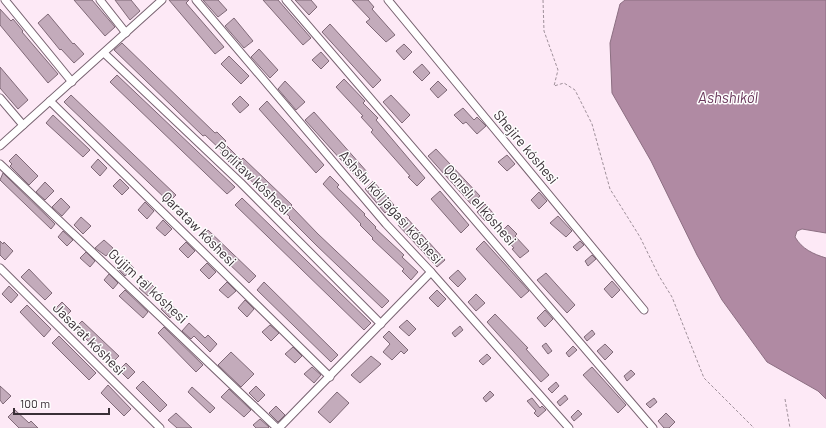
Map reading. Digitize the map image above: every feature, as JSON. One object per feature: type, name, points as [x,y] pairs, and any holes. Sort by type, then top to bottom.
[{"type":"street","points":[[5,0],[72,82]]},
{"type":"street","points":[[100,0],[126,33]]},
{"type":"street","points":[[0,146],[104,54],[162,0]]},
{"type":"street","name":"Ashshı kól jaǵası kóshesi","points":[[196,0],[386,224],[432,272],[569,428]]},
{"type":"street","name":"Qonıslı el kóshesi","points":[[286,0],[653,428]]},
{"type":"street","name":"Shejire kóshesi","points":[[388,0],[644,310]]},
{"type":"street","name":"Porlıtaw kóshesi","points":[[104,54],[241,184],[381,324]]},
{"type":"street","points":[[0,98],[23,125]]},
{"type":"street","name":"Qarataw kóshesi","points":[[50,101],[330,376]]},
{"type":"street","name":"Gújim tal kóshesi","points":[[0,164],[278,428]]},
{"type":"street","name":"Jasarat kóshesi","points":[[0,268],[160,428]]},
{"type":"street","points":[[278,428],[432,272]]},
{"type":"path","points":[[543,0],[544,31],[558,70],[554,86],[564,83],[574,90],[592,124],[610,189],[640,237],[659,276],[672,297],[704,378],[754,428]]},
{"type":"path","points":[[785,399],[790,428]]},
{"type":"water","name":"Ashshıkól","points":[[625,0],[826,0],[826,233],[802,229],[797,231],[795,237],[801,245],[808,250],[826,258],[826,399],[818,391],[767,362],[722,300],[697,255],[651,161],[612,93],[610,43],[620,4]]},
{"type":"building","points":[[74,0],[92,0],[115,27],[105,36]]},
{"type":"building","points":[[115,0],[131,0],[140,11],[130,20]]},
{"type":"building","points":[[169,0],[189,0],[186,3],[224,47],[215,54]]},
{"type":"building","points":[[203,0],[218,0],[227,10],[218,17]]},
{"type":"building","points":[[263,0],[278,0],[311,38],[303,45]]},
{"type":"building","points":[[295,0],[311,0],[317,7],[309,15]]},
{"type":"building","points":[[352,0],[368,0],[374,7],[372,9],[395,35],[386,42],[366,22],[370,19]]},
{"type":"building","points":[[0,9],[11,21],[13,19],[23,31],[22,32],[58,74],[48,83],[0,25]]},
{"type":"building","points":[[48,14],[73,44],[74,43],[84,54],[74,63],[61,49],[60,50],[38,23]]},
{"type":"building","points":[[234,18],[253,41],[244,48],[225,26]]},
{"type":"building","points":[[330,24],[381,80],[373,88],[322,32]]},
{"type":"building","points":[[122,43],[215,133],[217,132],[226,141],[224,143],[241,160],[243,158],[292,205],[291,206],[318,234],[389,301],[382,308],[316,245],[289,218],[290,217],[230,161],[229,162],[220,153],[222,151],[205,135],[203,136],[114,50]]},
{"type":"building","points":[[404,44],[412,52],[404,60],[396,51]]},
{"type":"building","points":[[259,49],[278,70],[270,78],[251,57]]},
{"type":"building","points":[[321,52],[329,61],[321,69],[312,60]]},
{"type":"building","points":[[229,56],[249,76],[241,84],[221,64]]},
{"type":"building","points":[[422,64],[430,73],[422,81],[413,72]]},
{"type":"building","points":[[0,67],[28,100],[18,109],[0,88]]},
{"type":"building","points":[[117,75],[235,187],[227,194],[110,82]]},
{"type":"building","points":[[344,79],[365,101],[363,103],[378,118],[376,120],[425,178],[417,186],[371,132],[373,130],[361,117],[363,116],[336,87]]},
{"type":"building","points":[[285,81],[305,102],[296,110],[278,89]]},
{"type":"building","points":[[438,81],[447,90],[438,98],[430,89]]},
{"type":"building","points":[[71,95],[176,195],[169,202],[64,102]]},
{"type":"building","points":[[391,95],[410,115],[402,123],[383,102]]},
{"type":"building","points":[[240,96],[249,105],[240,113],[232,104]]},
{"type":"building","points":[[267,101],[324,165],[316,173],[259,109]]},
{"type":"building","points":[[463,108],[474,120],[477,117],[486,126],[477,134],[466,122],[463,124],[454,115]]},
{"type":"building","points":[[314,112],[368,173],[360,181],[305,120]]},
{"type":"building","points":[[53,115],[90,150],[83,157],[46,123]]},
{"type":"building","points":[[436,149],[480,196],[471,204],[428,156]]},
{"type":"building","points":[[16,154],[38,176],[29,185],[10,166],[12,164],[9,161]]},
{"type":"building","points":[[507,155],[515,164],[507,171],[498,162]]},
{"type":"building","points":[[98,159],[107,168],[100,176],[91,167]]},
{"type":"building","points":[[3,173],[55,224],[51,229],[0,180]]},
{"type":"building","points":[[330,176],[339,185],[337,187],[365,214],[364,215],[376,227],[375,228],[404,255],[402,257],[418,272],[411,280],[402,271],[404,269],[372,239],[373,238],[360,225],[361,224],[323,184]]},
{"type":"building","points":[[120,179],[129,188],[122,195],[113,186]]},
{"type":"building","points":[[373,181],[394,205],[385,213],[365,189]]},
{"type":"building","points":[[45,182],[54,191],[45,200],[36,192]]},
{"type":"building","points":[[440,191],[469,225],[461,233],[431,199]]},
{"type":"building","points":[[539,192],[547,201],[539,209],[531,200]]},
{"type":"building","points":[[61,198],[70,207],[62,216],[52,207]]},
{"type":"building","points":[[242,198],[371,323],[364,330],[235,205]]},
{"type":"building","points":[[145,202],[154,211],[147,219],[138,210]]},
{"type":"building","points":[[485,204],[493,213],[485,221],[477,212]]},
{"type":"building","points":[[558,216],[572,231],[566,237],[550,223]]},
{"type":"building","points":[[81,217],[91,226],[83,234],[74,225]]},
{"type":"building","points":[[406,217],[445,260],[437,267],[398,225]]},
{"type":"building","points":[[163,220],[172,229],[165,236],[156,228]]},
{"type":"building","points":[[508,225],[517,234],[515,236],[529,251],[520,258],[512,249],[514,248],[500,233]]},
{"type":"building","points":[[208,230],[256,276],[249,283],[201,237]]},
{"type":"building","points":[[63,231],[73,240],[67,246],[58,237]]},
{"type":"building","points":[[104,240],[113,248],[106,256],[95,248]]},
{"type":"building","points":[[0,241],[3,244],[4,242],[13,251],[5,260],[0,255]]},
{"type":"building","points":[[484,241],[529,291],[521,298],[476,249]]},
{"type":"building","points":[[580,241],[584,245],[577,251],[573,247]]},
{"type":"building","points":[[186,242],[195,251],[188,258],[179,249]]},
{"type":"building","points":[[86,252],[95,261],[90,267],[80,258]]},
{"type":"building","points":[[592,255],[596,259],[588,266],[585,261]]},
{"type":"building","points":[[125,259],[134,268],[125,276],[117,268]]},
{"type":"building","points":[[207,263],[216,272],[209,279],[200,270]]},
{"type":"building","points":[[29,269],[52,293],[45,300],[21,277]]},
{"type":"building","points":[[458,270],[466,279],[458,287],[449,278]]},
{"type":"building","points":[[546,273],[575,305],[567,313],[537,280]]},
{"type":"building","points":[[109,274],[118,283],[113,289],[104,280]]},
{"type":"building","points":[[147,280],[156,289],[148,296],[139,288]]},
{"type":"building","points":[[612,281],[620,290],[612,298],[604,289]]},
{"type":"building","points":[[227,282],[236,291],[228,298],[219,290]]},
{"type":"building","points":[[264,282],[338,355],[331,362],[257,290]]},
{"type":"building","points":[[9,286],[18,295],[11,303],[2,294]]},
{"type":"building","points":[[125,290],[148,312],[143,318],[119,296]]},
{"type":"building","points":[[437,290],[446,299],[438,307],[429,298]]},
{"type":"building","points":[[476,294],[485,303],[476,311],[468,302]]},
{"type":"building","points":[[245,300],[254,309],[247,317],[238,308]]},
{"type":"building","points":[[62,302],[71,311],[64,318],[55,309]]},
{"type":"building","points":[[168,302],[177,310],[170,318],[161,309]]},
{"type":"building","points":[[27,305],[51,329],[44,337],[20,312]]},
{"type":"building","points":[[545,310],[553,319],[545,327],[537,318]]},
{"type":"building","points":[[495,314],[528,348],[526,349],[549,375],[541,382],[487,322]]},
{"type":"building","points":[[407,320],[416,329],[409,336],[399,327]]},
{"type":"building","points":[[82,321],[119,356],[111,364],[75,328]]},
{"type":"building","points":[[189,323],[205,338],[208,335],[217,344],[210,352],[194,336],[191,339],[182,331]]},
{"type":"building","points":[[270,325],[279,333],[271,341],[262,332]]},
{"type":"building","points":[[460,326],[463,330],[455,337],[452,333]]},
{"type":"building","points":[[164,327],[203,365],[196,372],[158,333]]},
{"type":"building","points":[[592,330],[595,334],[587,341],[584,337]]},
{"type":"building","points":[[389,331],[408,350],[404,354],[401,351],[392,360],[383,352],[390,344],[383,337]]},
{"type":"building","points":[[59,336],[96,373],[89,380],[52,343]]},
{"type":"building","points":[[546,343],[552,351],[548,354],[542,346]]},
{"type":"building","points":[[605,344],[613,352],[605,360],[597,351]]},
{"type":"building","points":[[573,346],[577,350],[569,357],[566,353]]},
{"type":"building","points":[[293,347],[302,356],[295,363],[285,354]]},
{"type":"building","points":[[231,352],[254,374],[241,387],[218,365]]},
{"type":"building","points":[[487,354],[491,358],[483,365],[479,361]]},
{"type":"building","points":[[371,356],[381,364],[360,383],[351,375]]},
{"type":"building","points":[[126,363],[135,372],[128,379],[119,370]]},
{"type":"building","points":[[312,367],[321,375],[314,383],[304,374]]},
{"type":"building","points":[[592,367],[626,405],[618,413],[583,375]]},
{"type":"building","points":[[631,370],[635,374],[627,381],[624,376]]},
{"type":"building","points":[[143,381],[167,405],[160,412],[136,388]]},
{"type":"building","points":[[556,382],[559,386],[552,393],[548,389]]},
{"type":"building","points":[[108,385],[131,409],[124,416],[101,393]]},
{"type":"building","points":[[0,386],[11,396],[3,404],[0,400]]},
{"type":"building","points":[[256,386],[265,395],[258,402],[249,393]]},
{"type":"building","points":[[192,387],[215,408],[210,413],[188,392]]},
{"type":"building","points":[[229,389],[251,410],[244,417],[221,397]]},
{"type":"building","points":[[490,391],[494,395],[486,402],[483,398]]},
{"type":"building","points":[[337,392],[349,403],[330,423],[318,412]]},
{"type":"building","points":[[565,395],[568,399],[560,406],[557,402]]},
{"type":"building","points":[[532,398],[540,408],[542,406],[546,410],[538,417],[534,413],[536,411],[527,401]]},
{"type":"building","points":[[654,398],[657,402],[650,408],[646,404]]},
{"type":"building","points":[[276,406],[285,415],[278,422],[269,413]]},
{"type":"building","points":[[15,410],[29,423],[31,421],[38,428],[19,428],[8,417]]},
{"type":"building","points":[[578,410],[582,414],[574,421],[571,417]]},
{"type":"building","points":[[176,413],[192,428],[177,428],[168,420]]},
{"type":"building","points":[[666,413],[675,422],[669,428],[664,428],[658,421]]},
{"type":"building","points":[[260,419],[269,427],[268,428],[256,428],[253,425]]}]
